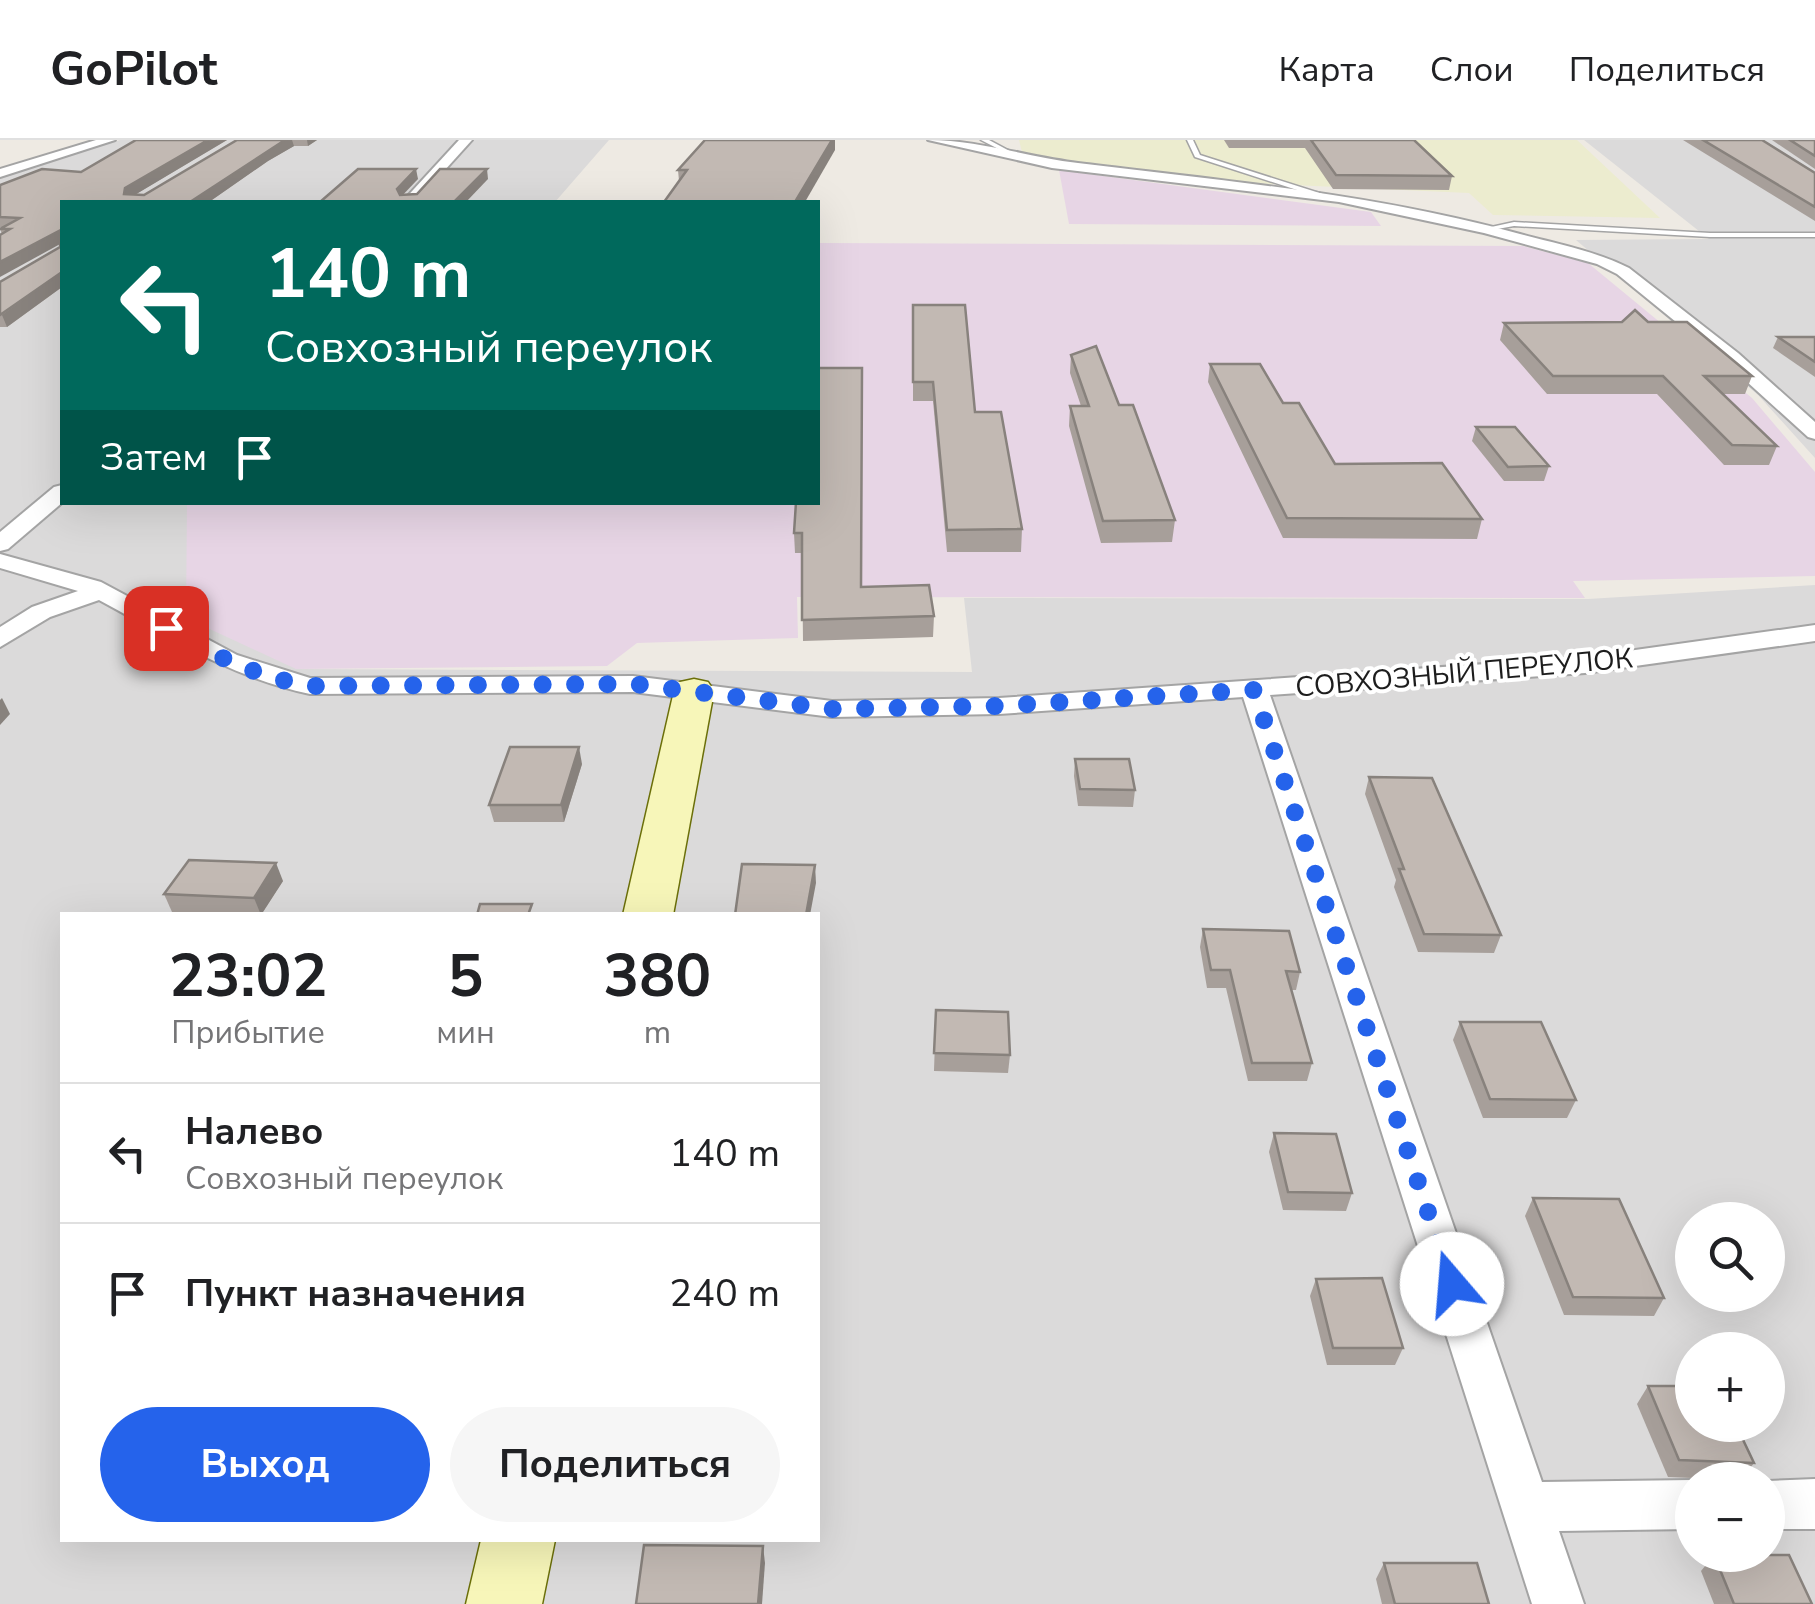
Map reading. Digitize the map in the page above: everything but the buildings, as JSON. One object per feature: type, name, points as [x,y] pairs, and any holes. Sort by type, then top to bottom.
[{"type":"street","points":[[0,173],[109,140]]},
{"type":"street","points":[[411,200],[466,140]]},
{"type":"street","points":[[934,140],[1118,172],[1328,196],[1486,228],[1603,262],[1623,271],[1731,357],[1815,433]]},
{"type":"street","points":[[0,544],[60,494]]},
{"type":"street","name":"СОВХОЗНЫЙ ПЕРЕУЛОК","points":[[0,560],[102,591],[232,665],[274,680],[310,686],[634,684],[832,709],[998,706],[1584,665],[1815,633]]},
{"type":"street","points":[[0,639],[41,612],[102,591]]},
{"type":"street","points":[[1254,690],[1558,1604]]},
{"type":"street","points":[[649,912],[694,691]]},
{"type":"street","points":[[1785,1505],[1815,1504]]},
{"type":"street","points":[[1526,1507],[1675,1506]]},
{"type":"street","points":[[504,1604],[518,1542]]},
{"type":"lane","points":[[984,140],[1018,156]]},
{"type":"lane","points":[[1190,140],[1197,156],[1328,196]]},
{"type":"lane","points":[[1486,228],[1514,224],[1710,235],[1815,235]]},
{"type":"shaded area","points":[[120,140],[609,140],[557,200],[60,200],[60,505],[188,505],[296,669],[972,672],[964,598],[1588,599],[1815,585],[1815,1604],[0,1604],[0,177]]},
{"type":"shaded area","points":[[1584,140],[1815,140],[1815,458],[1758,395],[1576,240],[1709,239]]},
{"type":"shaded area","points":[[1059,170],[1371,212],[1381,226],[1069,224]]},
{"type":"shaded area","points":[[820,243],[1523,246],[1588,263],[1752,398],[1815,472],[1815,576],[1573,581],[1585,598],[797,597],[798,638],[637,643],[607,666],[296,669],[186,618],[187,505],[820,505]]},
{"type":"green space","points":[[1019,140],[1577,140],[1660,218],[1493,215],[1469,193],[1204,181],[1086,166],[1022,152]]},
{"type":"route","points":[[166,628],[232,665],[274,680],[310,686],[634,684],[832,709],[998,706],[1254,690],[1452,1284]]}]
